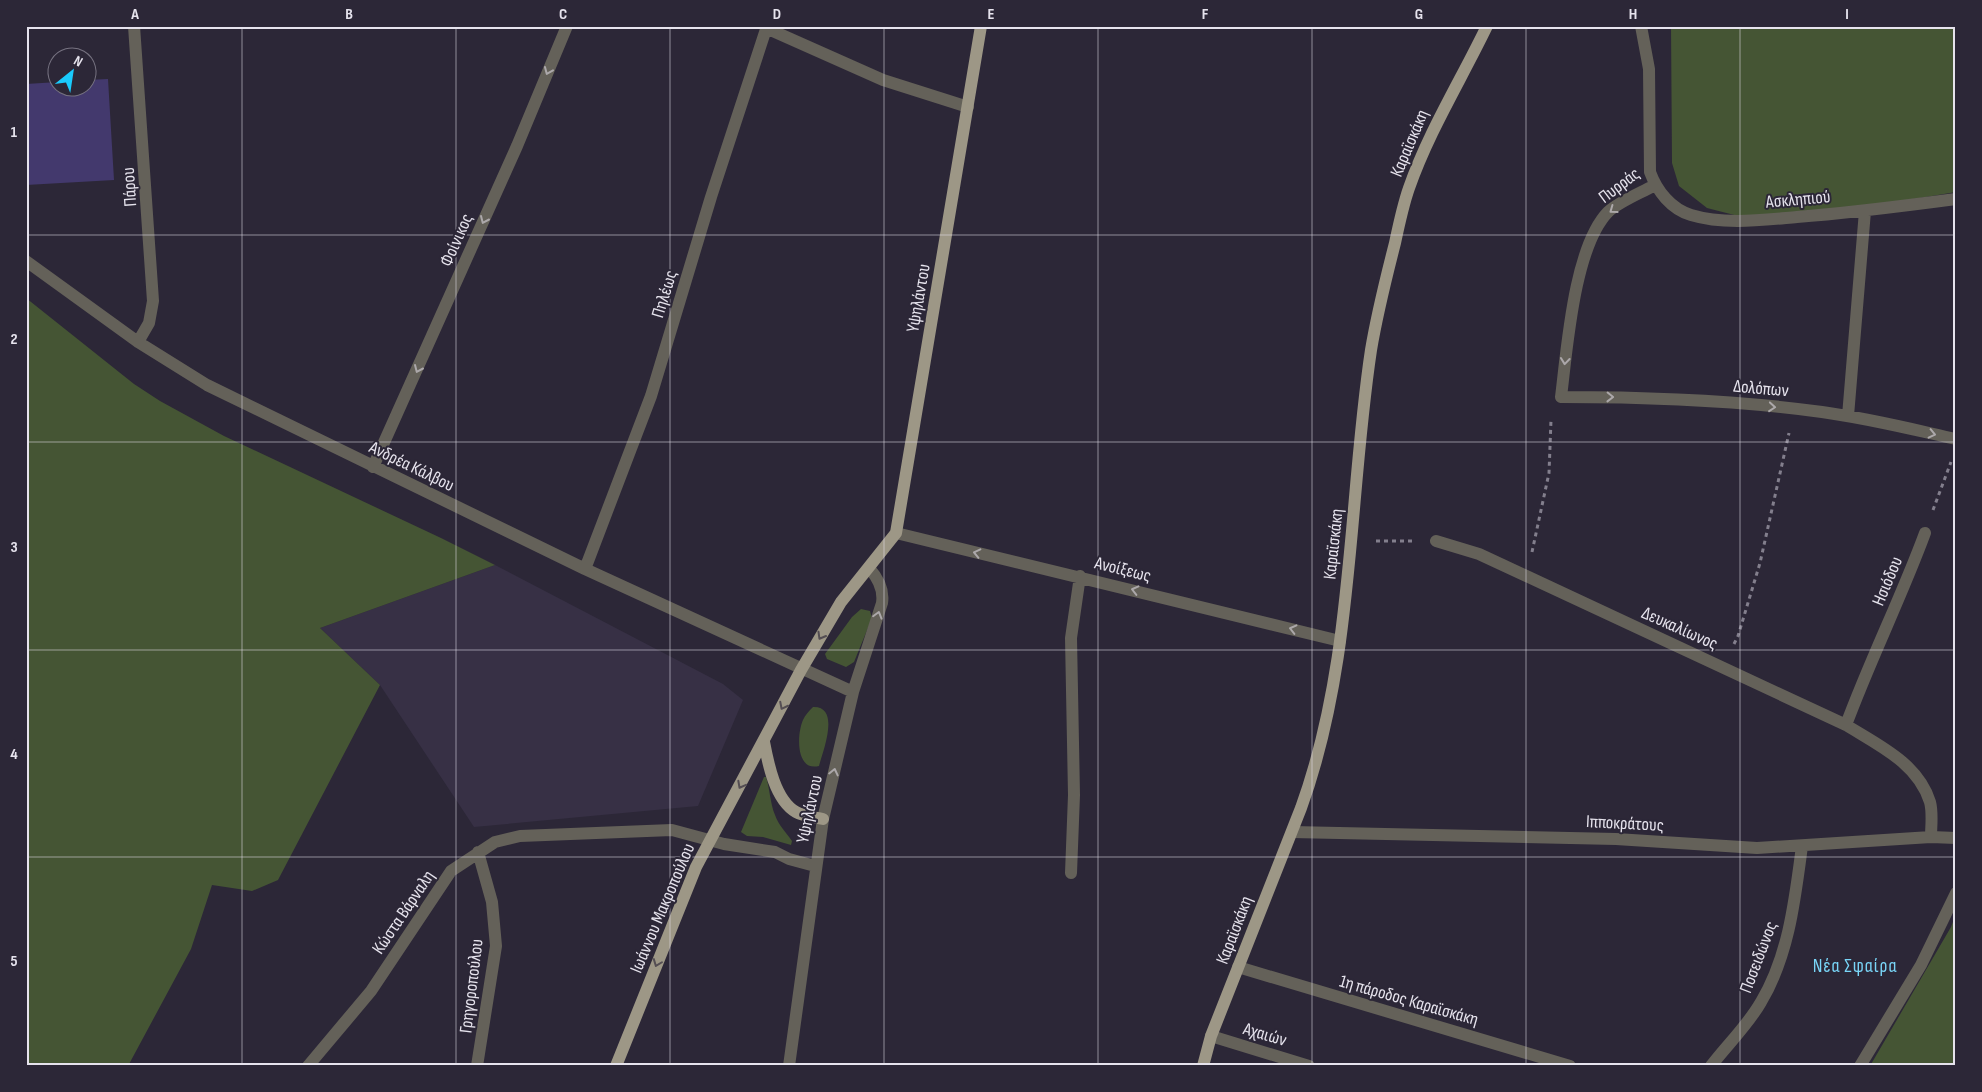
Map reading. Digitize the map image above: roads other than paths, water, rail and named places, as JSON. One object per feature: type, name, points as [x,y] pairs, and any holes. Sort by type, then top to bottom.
[{"type":"main road","name":"Υψηλάντου","points":[[801,670],[841,602],[896,533],[981,26]]},
{"type":"main road","name":"Καραϊσκάκη","points":[[1203,1066],[1211,1036],[1312,779],[1324,733],[1340,641],[1371,352],[1384,285],[1408,188],[1437,121],[1486,26]]},
{"type":"main road","name":"Ιωάννου Μακροπούλου","points":[[616,1066],[688,885],[801,670]]},
{"type":"main road","points":[[764,742],[771,774],[786,803],[798,813],[823,819]]},
{"type":"street","name":"Πάρου","points":[[134,26],[153,301],[149,323],[138,342]]},
{"type":"street","name":"Φοίνικος","points":[[373,466],[517,146],[567,26]]},
{"type":"street","name":"Πυρράς","points":[[1561,397],[1568,332],[1583,265],[1597,228],[1609,211],[1655,185],[1650,172],[1648,154],[1649,69],[1641,26]]},
{"type":"street","points":[[767,27],[883,80],[968,107]]},
{"type":"street","name":"Πηλέως","points":[[585,569],[651,396],[711,197],[767,27]]},
{"type":"street","name":"Ασκληπιού","points":[[1655,185],[1668,202],[1678,209],[1690,215],[1722,220],[1750,221],[1865,212],[1956,199]]},
{"type":"street","points":[[1848,416],[1865,212]]},
{"type":"street","name":"Ανδρέα Κάλβου","points":[[26,261],[138,342],[207,385],[585,569],[801,670],[853,692]]},
{"type":"street","name":"Δολόπων","points":[[1561,397],[1700,401],[1794,408],[1848,416],[1956,439]]},
{"type":"street","name":"Ανοίξεως","points":[[896,533],[1080,576],[1340,641]]},
{"type":"street","name":"Ησιόδου","points":[[1846,725],[1859,689],[1908,578],[1925,533]]},
{"type":"street","name":"Δευκαλίωνος","points":[[1436,541],[1479,554],[1846,725],[1896,756],[1919,780],[1930,803],[1932,837]]},
{"type":"street","name":"Υψηλάντου","points":[[789,1066],[815,866],[823,819],[853,692],[882,603],[883,593],[875,574],[869,568]]},
{"type":"street","points":[[1071,873],[1074,795],[1071,638],[1080,576]]},
{"type":"street","name":"Κώστα Βάρναλη","points":[[308,1066],[371,991],[451,871],[495,842],[520,836],[672,830],[711,840],[775,852],[789,859],[815,866]]},
{"type":"street","name":"Ιπποκράτους","points":[[1292,832],[1616,838],[1757,848],[1932,837],[1956,838]]},
{"type":"street","name":"Ποσειδώνος","points":[[1711,1066],[1760,1004],[1772,979],[1794,908],[1802,846]]},
{"type":"street","name":"Γρηγοροπούλου","points":[[477,1066],[486,1024],[496,946],[492,902],[478,852]]},
{"type":"street","points":[[1860,1066],[1921,965],[1956,893]]},
{"type":"street","name":"1η πάροδος Καραϊσκάκη","points":[[1238,967],[1570,1066]]},
{"type":"street","name":"Αχαιών","points":[[1211,1036],[1308,1066]]},
{"type":"district","name":"Νέα Σφαίρα","points":[[1855,965]]}]
